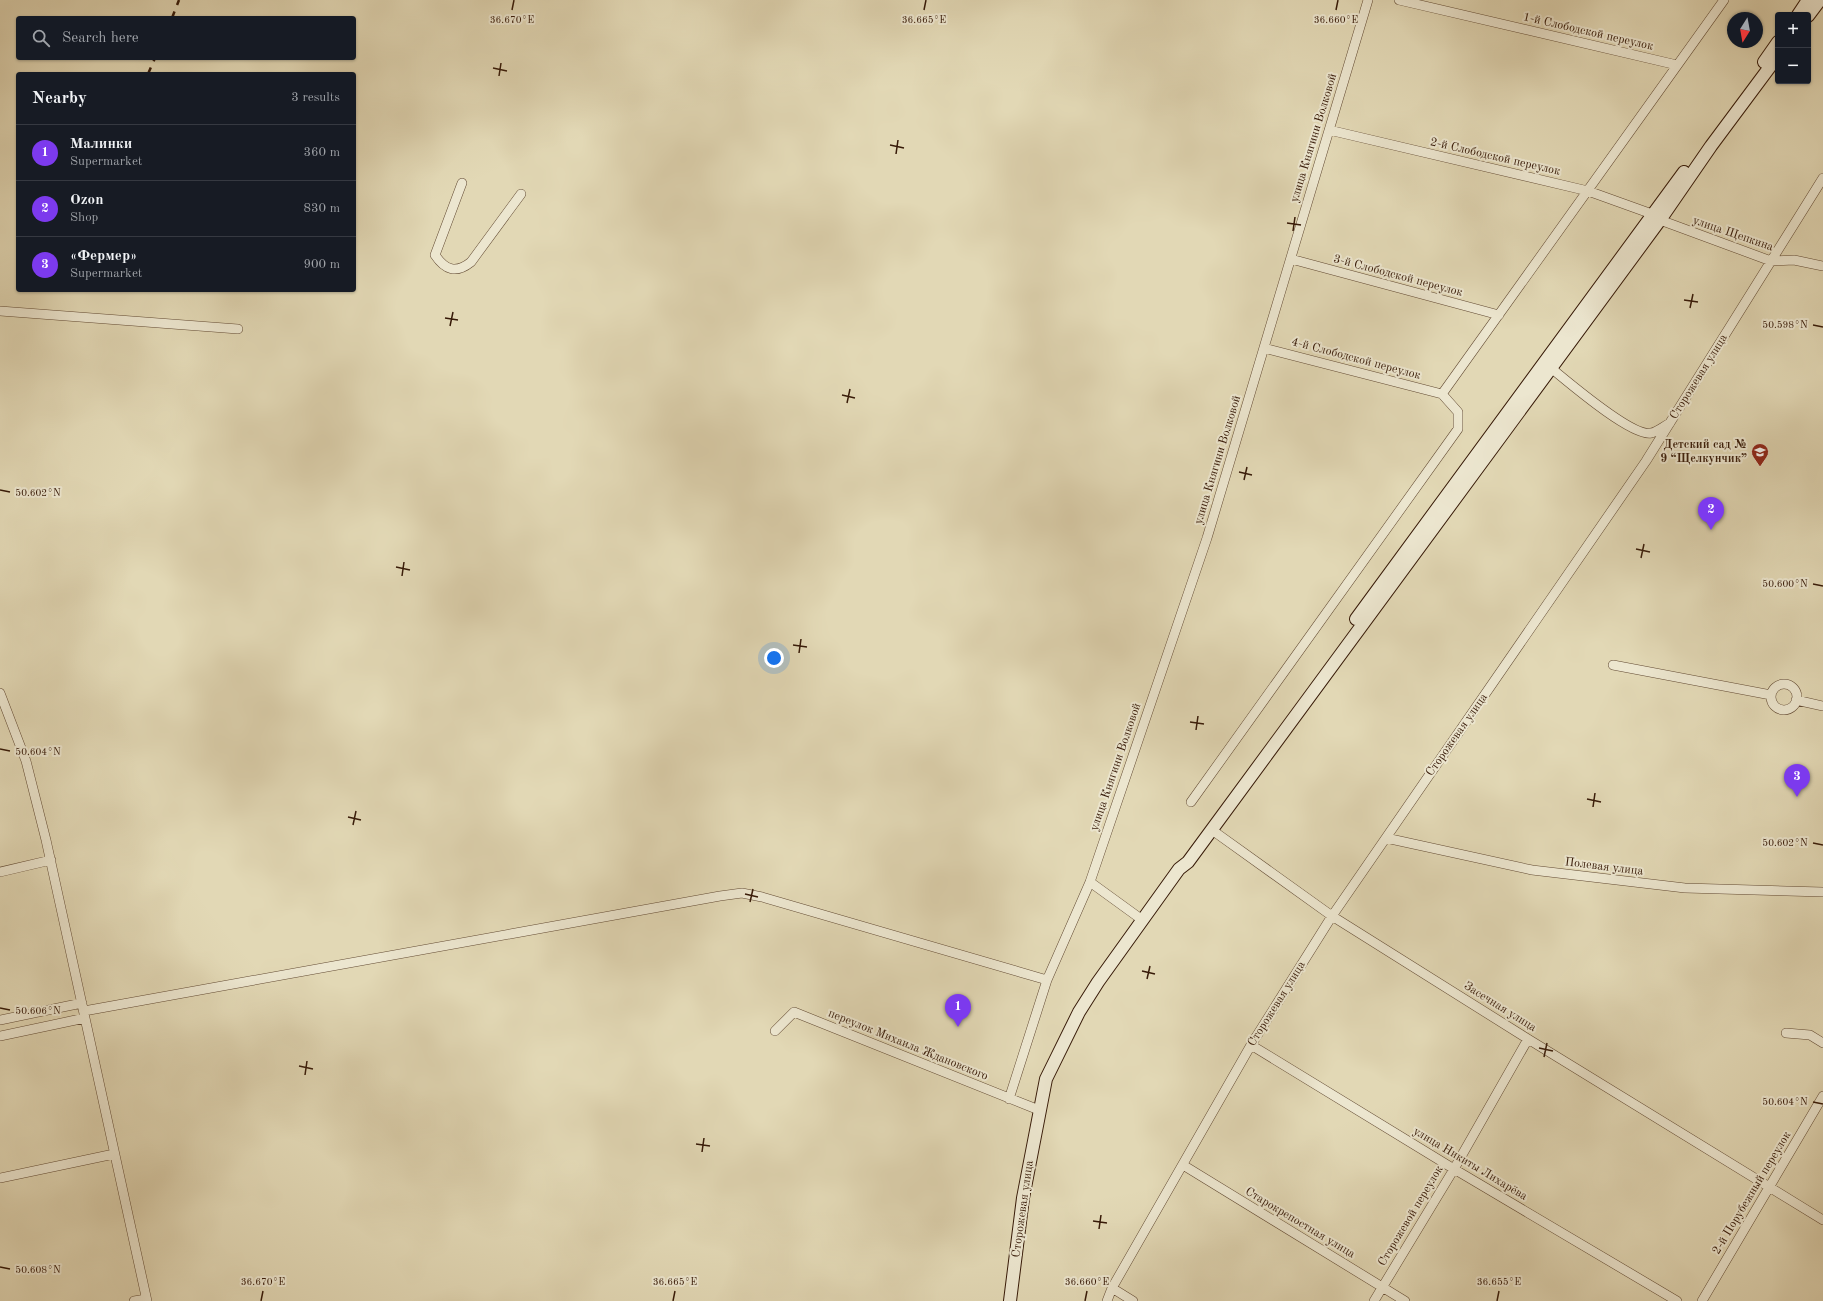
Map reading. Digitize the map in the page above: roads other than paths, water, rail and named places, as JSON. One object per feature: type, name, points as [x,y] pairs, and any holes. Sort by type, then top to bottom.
[{"type":"main road","points":[[1800,12],[1808,0]]},
{"type":"main road","points":[[1811,12],[1820,0]]},
{"type":"main road","name":"Сторожевая улица","points":[[1010,1301],[1023,1198],[1046,1079],[1079,1012],[1141,919],[1179,868],[1188,862],[1212,830],[1551,368],[1775,46]]},
{"type":"main road","name":"Сторожевая улица","points":[[1179,868],[1181,858],[1656,217],[1775,60]]},
{"type":"street","name":"улица Княгини Волковой","points":[[1009,1099],[1047,980],[1090,882],[1207,538],[1368,0]]},
{"type":"street","name":"1-й Слободской переулок","points":[[1399,0],[1677,65]]},
{"type":"street","points":[[1191,802],[1458,430],[1458,412],[1442,394],[1724,0]]},
{"type":"street","name":"2-й Слободской переулок","points":[[1329,130],[1588,191],[1656,217]]},
{"type":"street","name":"Сторожевая улица","points":[[1107,1301],[1112,1288],[1251,1045],[1332,916],[1672,422],[1823,178]]},
{"type":"street","points":[[462,183],[435,255],[441,265],[450,268],[462,269],[470,262],[522,194]]},
{"type":"street","name":"улица Щепкина","points":[[1656,217],[1771,261],[1794,260],[1823,266]]},
{"type":"street","name":"3-й Слободской переулок","points":[[1291,259],[1499,315]]},
{"type":"street","points":[[0,311],[238,329]]},
{"type":"street","name":"4-й Слободской переулок","points":[[1264,348],[1442,394]]},
{"type":"street","points":[[1551,368],[1636,431],[1651,434],[1672,422]]},
{"type":"street","points":[[1613,665],[1771,695]]},
{"type":"street","points":[[1786,685],[1795,692],[1796,700],[1788,709],[1781,710],[1772,703],[1771,695],[1778,686],[1786,685]]},
{"type":"street","points":[[0,693],[26,761],[51,860],[146,1300],[134,1301]]},
{"type":"street","points":[[1796,700],[1823,706]]},
{"type":"street","name":"Засечная улица","points":[[1212,830],[1332,916],[1528,1039],[1823,1220]]},
{"type":"street","name":"Полевая улица","points":[[1386,838],[1532,870],[1557,874],[1685,888],[1823,892]]},
{"type":"street","points":[[0,872],[51,860]]},
{"type":"street","points":[[1090,882],[1141,919]]},
{"type":"street","points":[[0,1020],[83,1011],[706,898],[742,893],[762,897],[1047,980]]},
{"type":"street","points":[[0,1036],[83,1011]]},
{"type":"street","name":"переулок Михаила Ждановского","points":[[775,1031],[794,1012],[1039,1110]]},
{"type":"street","points":[[1786,1034],[1810,1035],[1823,1043]]},
{"type":"street","name":"Сторожевой переулок","points":[[1374,1301],[1454,1169],[1528,1039]]},
{"type":"street","name":"улица Никиты Лихарёва","points":[[1251,1045],[1454,1169],[1677,1301]]},
{"type":"street","name":"2-й Порубежный переулок","points":[[1702,1301],[1823,1096]]},
{"type":"street","points":[[0,1178],[114,1154]]},
{"type":"street","name":"Старокрепостная улица","points":[[1183,1165],[1405,1301]]},
{"type":"street","points":[[1112,1288],[1134,1301]]},
{"type":"railway","points":[[173,16],[179,0]]},
{"type":"railway","points":[[149,72],[154,60]]},
{"type":"place","name":"Детский сад № 9 “Щелкунчик”","points":[[1760,467]]},
{"type":"place","name":"Ozon","points":[[1711,530]]},
{"type":"place","name":"«Фермер»","points":[[1797,797]]},
{"type":"place","name":"Малинки","points":[[958,1027]]}]
